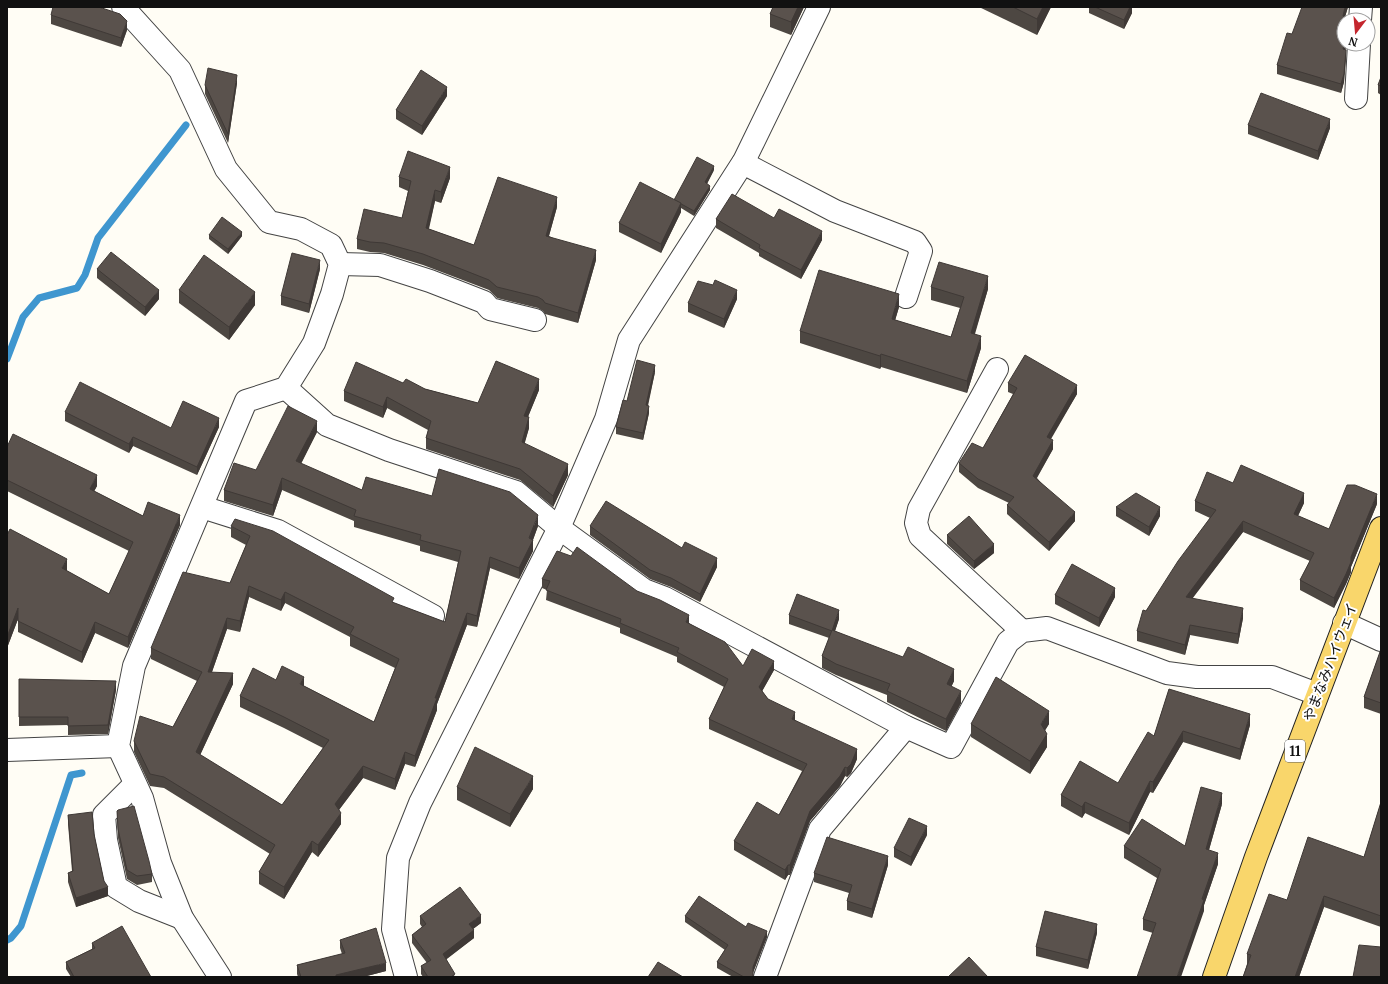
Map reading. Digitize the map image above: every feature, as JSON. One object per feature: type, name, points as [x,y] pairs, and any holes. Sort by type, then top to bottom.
[{"type":"main road","name":"やまなみハイウェイ","points":[[1214,977],[1256,857],[1381,528]]},
{"type":"street","points":[[123,7],[180,70],[226,169],[269,222],[301,229],[331,245],[340,264],[332,294],[314,343],[286,388],[246,401],[134,666],[118,746],[142,798],[160,863],[182,918],[220,977]]},
{"type":"street","points":[[406,977],[393,929],[398,858],[420,803],[559,528],[606,419],[629,340],[743,163],[819,7]]},
{"type":"street","points":[[1356,98],[1359,52]]},
{"type":"street","points":[[743,163],[835,211],[915,242],[921,251],[906,297]]},
{"type":"street","points":[[340,264],[380,265],[430,281],[484,302],[490,309],[535,320]]},
{"type":"street","points":[[997,369],[919,509],[916,523],[920,536],[1022,631]]},
{"type":"street","points":[[286,388],[327,425],[389,450],[516,492],[559,528],[644,590],[665,598],[906,727],[951,747],[1008,642],[1022,631],[1047,628],[1167,673],[1197,677],[1272,677],[1317,694]]},
{"type":"street","points":[[202,507],[278,531],[433,616]]},
{"type":"street","points":[[1344,623],[1381,640]]},
{"type":"street","points":[[765,977],[820,829],[906,727]]},
{"type":"street","points":[[7,750],[118,746]]},
{"type":"street","points":[[135,784],[104,816],[106,840],[116,887],[139,901],[182,918]]},
{"type":"building","points":[[53,7],[99,7],[120,14],[127,21],[121,38],[51,15]]},
{"type":"building","points":[[773,7],[798,7],[791,22],[770,14]]},
{"type":"building","points":[[1013,7],[1043,7],[1037,19]]},
{"type":"building","points":[[1095,7],[1130,7],[1124,20]]},
{"type":"building","points":[[1302,7],[1345,7],[1344,12],[1336,12],[1336,52],[1346,52],[1344,74],[1341,84],[1277,65],[1287,33],[1292,34]]},
{"type":"building","points":[[208,68],[237,75],[228,134],[205,85]]},
{"type":"building","points":[[421,70],[447,87],[422,126],[396,110]]},
{"type":"building","points":[[1381,77],[1381,86],[1378,85]]},
{"type":"building","points":[[1261,93],[1330,119],[1318,151],[1248,125]]},
{"type":"building","points":[[408,151],[450,167],[441,192],[435,190],[426,228],[474,245],[498,177],[557,197],[546,236],[596,250],[578,313],[545,303],[538,297],[497,287],[489,280],[423,254],[384,243],[357,239],[364,209],[402,218],[411,181],[399,177]]},
{"type":"building","points":[[697,157],[714,166],[705,182],[710,186],[694,211],[674,200]]},
{"type":"building","points":[[640,182],[681,203],[661,244],[619,223]]},
{"type":"building","points":[[732,194],[774,218],[779,209],[822,231],[801,270],[759,248],[760,245],[716,219]]},
{"type":"building","points":[[222,217],[242,232],[228,249],[209,235]]},
{"type":"building","points":[[111,252],[159,290],[145,307],[97,269]]},
{"type":"building","points":[[292,253],[320,260],[309,304],[281,296]]},
{"type":"building","points":[[204,255],[255,292],[229,327],[179,290]]},
{"type":"building","points":[[939,262],[988,276],[971,333],[981,336],[967,381],[800,331],[819,270],[899,294],[892,319],[951,337],[964,297],[931,287]]},
{"type":"building","points":[[715,280],[737,290],[724,319],[688,303],[698,281],[713,285]]},
{"type":"building","points":[[1025,355],[1077,385],[1047,437],[1053,440],[1033,476],[1075,512],[1049,542],[1007,505],[1014,497],[978,479],[959,463],[972,443],[983,448],[1017,388],[1008,383]]},
{"type":"building","points":[[637,360],[655,365],[646,405],[649,406],[643,433],[616,427],[623,400],[627,401]]},
{"type":"building","points":[[496,361],[539,379],[524,416],[529,417],[522,442],[568,464],[553,496],[520,469],[426,438],[431,421],[387,397],[383,407],[344,391],[356,362],[403,383],[406,379],[425,389],[478,403]]},
{"type":"building","points":[[80,382],[171,428],[183,401],[219,418],[197,467],[133,437],[129,444],[65,412]]},
{"type":"building","points":[[288,406],[317,421],[296,461],[362,490],[366,477],[432,496],[439,469],[510,492],[538,515],[529,538],[533,540],[519,568],[490,557],[477,616],[467,613],[415,756],[405,752],[395,779],[363,766],[335,804],[341,813],[318,845],[312,841],[284,887],[259,872],[275,845],[164,777],[150,774],[134,741],[140,716],[173,727],[202,672],[151,648],[183,572],[230,583],[250,536],[231,526],[235,519],[273,531],[394,598],[392,602],[445,622],[461,551],[420,540],[421,535],[354,516],[356,510],[282,478],[273,505],[224,490],[234,463],[256,470]],"holes":[[[249,586],[281,600],[285,592],[354,627],[350,634],[399,659],[374,722],[300,684],[304,677],[282,666],[276,680],[253,668],[240,696],[329,740],[282,805],[196,752],[233,673],[208,672],[227,618],[240,621]]]},
{"type":"building","points":[[13,434],[97,475],[90,489],[143,516],[148,502],[180,515],[128,637],[95,622],[82,652],[18,621],[18,608],[7,637],[7,535],[10,529],[67,559],[62,568],[109,594],[133,542],[7,480],[7,447]]},
{"type":"building","points":[[1241,465],[1304,493],[1294,514],[1329,529],[1347,485],[1355,485],[1377,494],[1351,557],[1351,562],[1334,598],[1300,580],[1314,553],[1243,521],[1186,597],[1243,608],[1238,634],[1190,625],[1185,645],[1137,631],[1143,610],[1146,611],[1178,561],[1216,510],[1195,501],[1207,472],[1233,483]]},
{"type":"building","points":[[1136,493],[1160,507],[1149,527],[1116,507]]},
{"type":"building","points":[[606,501],[682,548],[685,542],[717,558],[700,594],[671,578],[650,570],[590,526]]},
{"type":"building","points":[[969,516],[994,544],[974,561],[947,535]]},
{"type":"building","points":[[577,547],[637,591],[660,600],[689,615],[686,622],[725,642],[743,666],[752,649],[774,661],[759,687],[768,699],[795,712],[792,719],[857,749],[851,764],[847,768],[845,767],[840,776],[810,811],[790,865],[788,865],[785,870],[734,841],[757,802],[779,815],[807,764],[709,719],[728,679],[677,652],[679,648],[620,623],[621,619],[546,590],[550,581],[542,579],[557,551],[571,556]]},
{"type":"building","points":[[1072,564],[1115,588],[1099,618],[1055,595]]},
{"type":"building","points":[[797,594],[839,610],[832,631],[789,615]]},
{"type":"building","points":[[832,630],[903,657],[908,647],[954,669],[947,684],[961,691],[946,719],[887,691],[890,684],[836,664],[822,656]]},
{"type":"building","points":[[1381,649],[1381,703],[1364,697]]},
{"type":"building","points":[[996,677],[1049,711],[1041,724],[1047,734],[1030,761],[971,724]]},
{"type":"building","points":[[19,679],[116,681],[108,725],[68,726],[68,717],[19,717]]},
{"type":"building","points":[[1169,689],[1250,714],[1240,749],[1183,731],[1153,782],[1150,781],[1129,823],[1085,802],[1082,807],[1061,795],[1080,761],[1118,783],[1148,732],[1154,736]]},
{"type":"building","points":[[475,747],[533,776],[510,814],[457,787]]},
{"type":"building","points":[[1201,787],[1222,793],[1206,849],[1218,853],[1202,899],[1204,900],[1177,977],[1137,977],[1156,923],[1143,919],[1161,869],[1124,846],[1142,819],[1185,846]]},
{"type":"building","points":[[1381,802],[1381,916],[1324,896],[1295,977],[1243,977],[1251,955],[1247,954],[1269,894],[1287,900],[1308,837],[1364,857]]},
{"type":"building","points":[[134,806],[152,874],[137,876],[127,870],[118,829],[117,811]]},
{"type":"building","points":[[92,812],[94,834],[104,881],[108,887],[76,898],[68,873],[73,871],[68,815]]},
{"type":"building","points":[[909,818],[927,826],[911,857],[894,848]]},
{"type":"building","points":[[827,837],[888,856],[872,909],[847,901],[852,885],[814,873]]},
{"type":"building","points":[[460,887],[481,915],[469,924],[474,930],[443,954],[455,974],[451,977],[428,977],[421,966],[431,960],[412,935],[426,924],[420,916]]},
{"type":"building","points":[[699,896],[746,927],[748,923],[767,931],[753,967],[753,977],[744,977],[717,962],[728,945],[685,916]]},
{"type":"building","points":[[1045,911],[1097,924],[1088,960],[1036,947]]},
{"type":"building","points":[[122,926],[151,977],[74,977],[66,962],[95,948],[92,943]]},
{"type":"building","points":[[376,928],[386,963],[336,975],[336,977],[301,977],[297,965],[345,953],[340,940]]},
{"type":"building","points":[[1359,945],[1381,947],[1381,977],[1353,977]]},
{"type":"building","points":[[969,957],[988,977],[948,977]]},
{"type":"building","points":[[658,962],[683,977],[648,977]]},
{"type":"waterway","points":[[7,359],[23,317],[39,298],[77,288],[85,275],[98,238],[186,125]]},
{"type":"waterway","points":[[7,940],[11,938],[21,926],[71,775],[82,773]]}]
